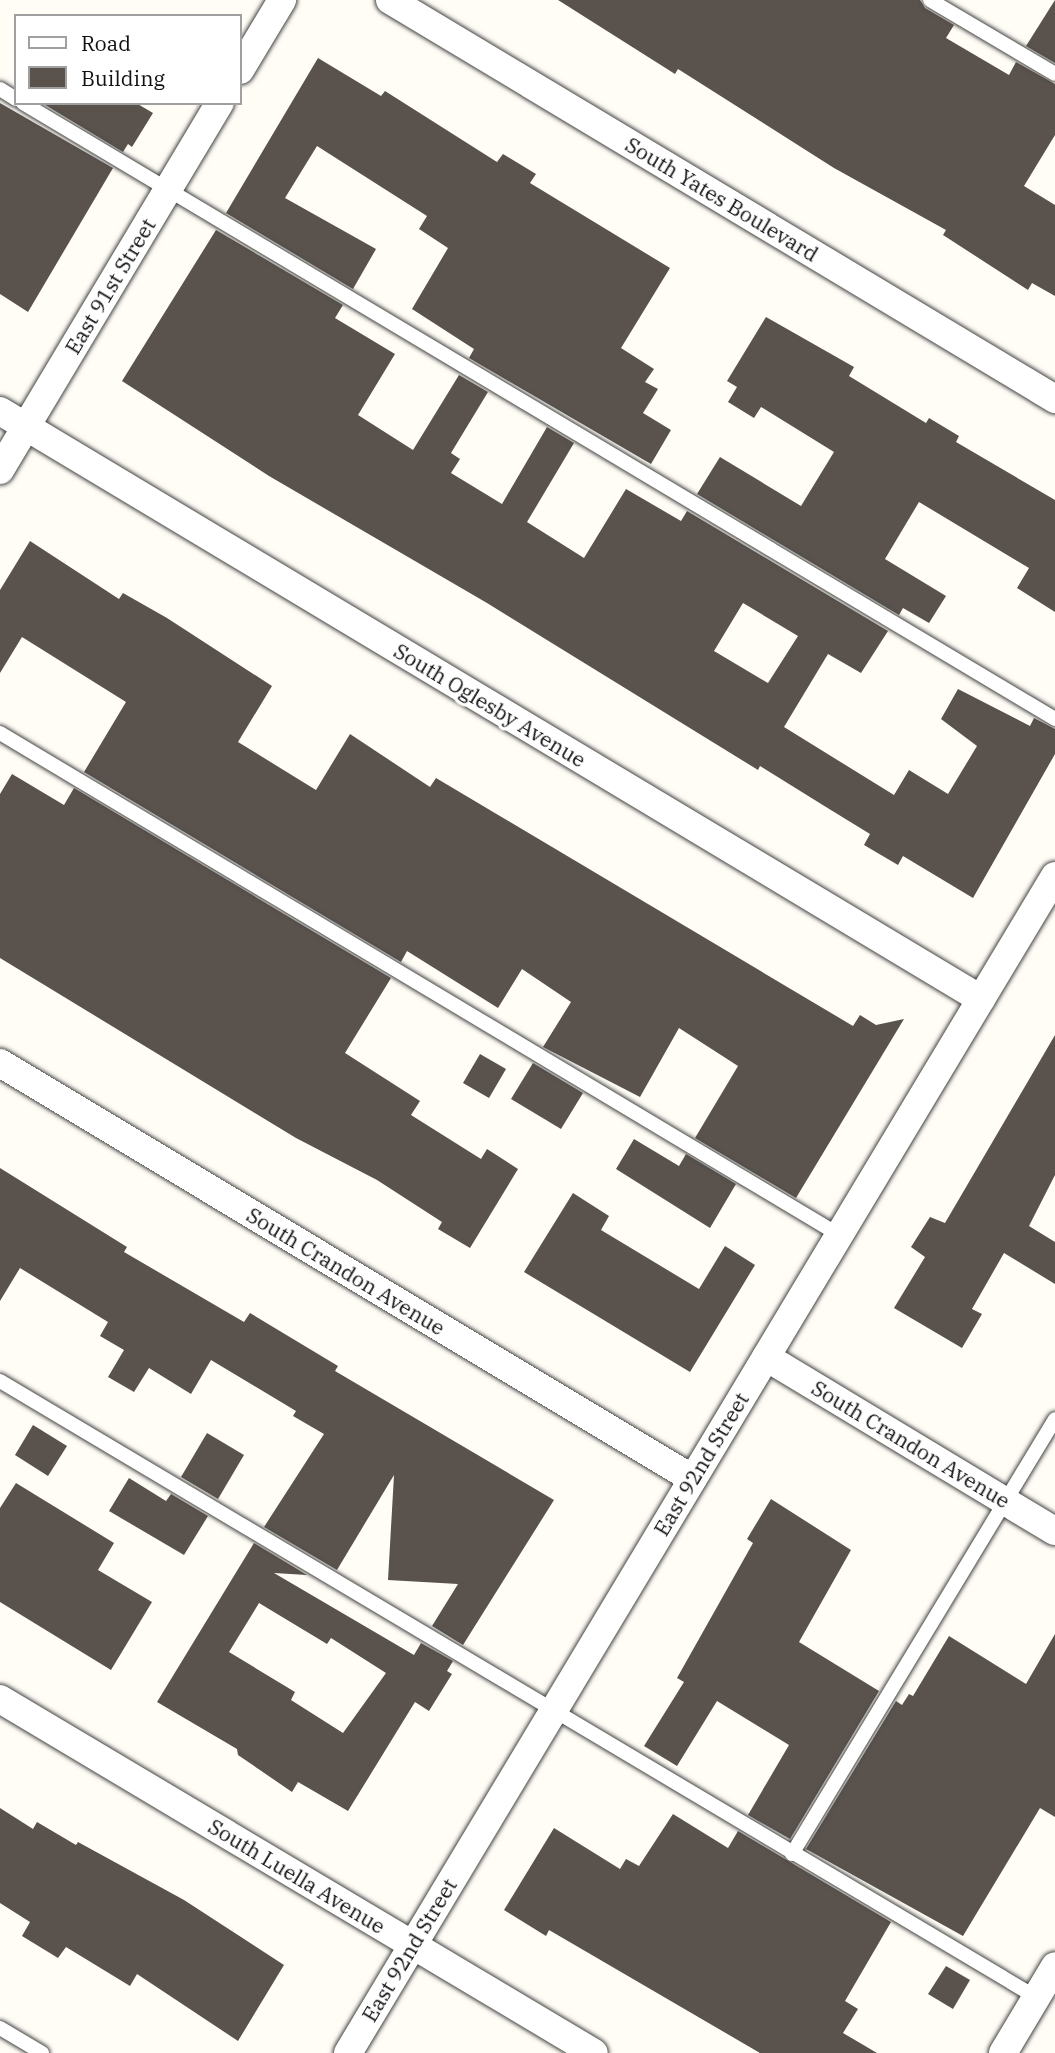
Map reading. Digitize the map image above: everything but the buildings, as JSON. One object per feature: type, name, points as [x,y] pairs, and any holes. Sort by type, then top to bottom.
[{"type":"street","points":[[242,67],[282,0]]},
{"type":"street","name":"South Yates Boulevard","points":[[390,0],[1055,399]]},
{"type":"street","name":"East 91st Street","points":[[0,470],[219,105]]},
{"type":"street","name":"South Oglesby Avenue","points":[[0,411],[981,999]]},
{"type":"street","name":"East 92nd Street","points":[[348,2053],[1055,876]]},
{"type":"street","name":"South Crandon Avenue","points":[[0,1063],[693,1479]]},
{"type":"street","name":"South Crandon Avenue","points":[[766,1357],[1055,1531]]},
{"type":"street","name":"South Luella Avenue","points":[[0,1699],[594,2053]]},
{"type":"street","points":[[1003,2053],[1055,1966]]},
{"type":"lane","points":[[930,0],[1055,74]]},
{"type":"lane","points":[[26,105],[1055,719]]},
{"type":"lane","points":[[0,733],[839,1235]]},
{"type":"lane","points":[[0,1381],[552,1712],[1037,1997]]},
{"type":"lane","points":[[792,1854],[1055,1419]]},
{"type":"lane","points":[[0,2028],[42,2053]]}]
